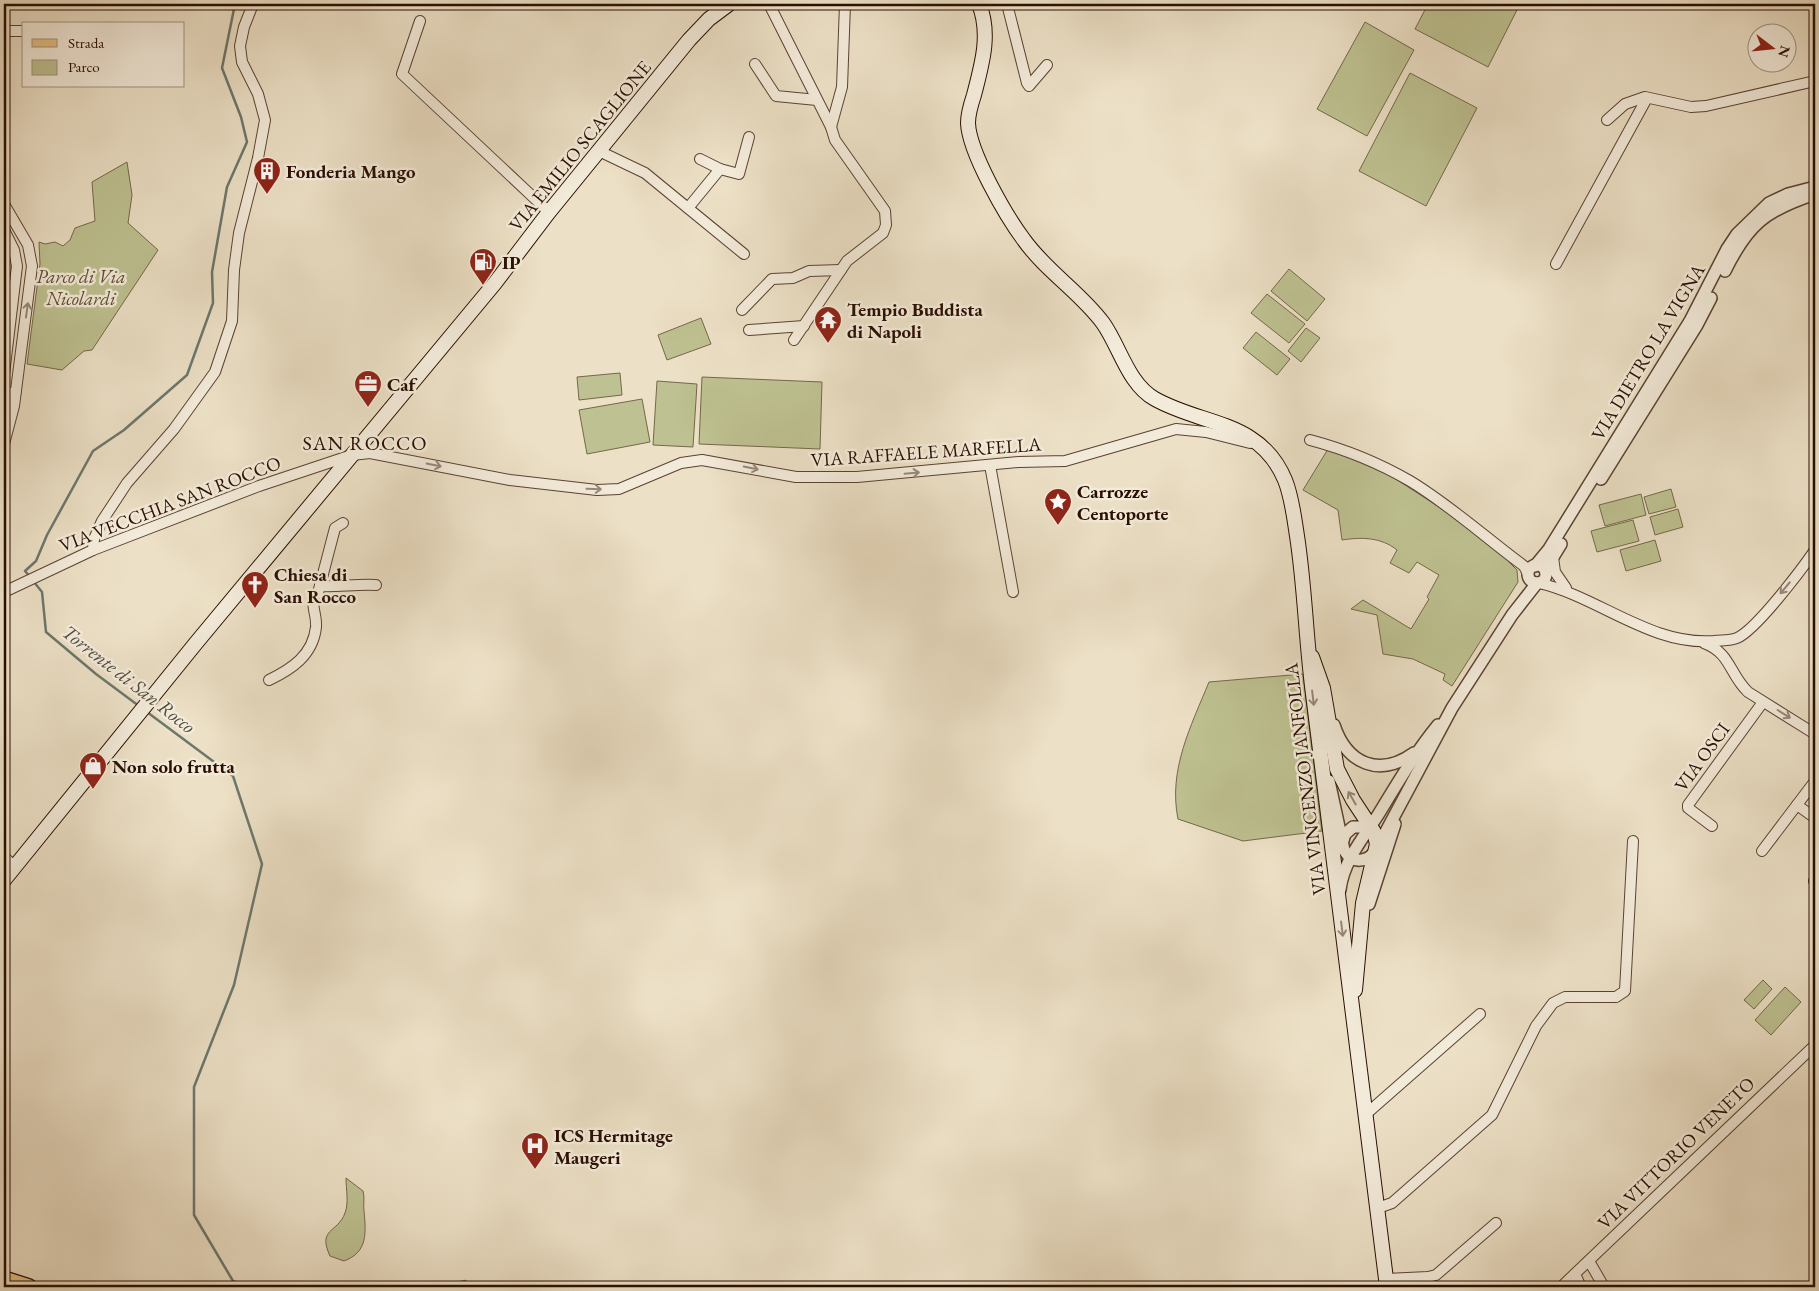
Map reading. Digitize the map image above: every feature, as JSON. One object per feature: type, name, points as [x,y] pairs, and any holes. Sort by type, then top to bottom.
[{"type":"main road","name":"VIA EMILIO SCAGLIONE","points":[[4,880],[117,739],[495,284],[549,212],[689,40],[709,19],[729,4]]},
{"type":"main road","points":[[978,4],[983,14],[986,42],[969,115],[969,131],[982,166],[1002,207],[1024,241],[1044,265],[1101,320],[1137,384],[1151,398],[1173,408],[1237,430],[1265,449],[1284,478],[1292,501],[1301,562],[1309,650]]},
{"type":"main road","name":"VIA VINCENZO JANFOLLA","points":[[1309,650],[1320,673],[1337,769],[1376,838],[1376,850],[1363,903],[1353,1012]]},
{"type":"main road","name":"VIA VINCENZO JANFOLLA","points":[[1309,650],[1318,738],[1386,1283]]},
{"type":"main road","points":[[4,1279],[29,1287]]},
{"type":"street","points":[[93,550],[94,539],[102,521],[127,483],[174,428],[215,372],[232,321],[234,270],[240,233],[265,120],[258,94],[242,62],[240,46],[244,27],[253,4]]},
{"type":"street","points":[[769,4],[831,127],[835,140],[874,193],[887,219],[883,233],[847,261],[794,340]]},
{"type":"street","points":[[831,127],[842,87],[845,4]]},
{"type":"street","points":[[1006,4],[1026,83],[1029,86],[1047,65]]},
{"type":"street","points":[[420,22],[402,74],[549,212]]},
{"type":"street","points":[[4,31],[22,31]]},
{"type":"street","points":[[755,64],[776,96],[817,100]]},
{"type":"street","points":[[1608,120],[1625,104],[1647,98],[1691,107],[1706,106],[1815,82]]},
{"type":"street","points":[[1556,264],[1647,98]]},
{"type":"street","points":[[700,159],[720,169],[739,174],[749,137]]},
{"type":"street","points":[[599,150],[645,173],[744,254]]},
{"type":"street","points":[[688,208],[720,169]]},
{"type":"street","name":"VIA DIETRO LA VIGNA","points":[[1535,573],[1690,321],[1726,249],[1737,234],[1769,204],[1788,194],[1815,187]]},
{"type":"street","name":"VIA DIETRO LA VIGNA","points":[[1535,573],[1553,557],[1697,325],[1734,253],[1747,233],[1764,216],[1788,204],[1815,194]]},
{"type":"street","points":[[4,204],[21,230],[31,256],[31,282],[18,380],[4,444]]},
{"type":"street","points":[[4,230],[14,250],[17,266],[4,374]]},
{"type":"street","points":[[742,310],[772,279],[794,278],[809,270],[841,270]]},
{"type":"street","points":[[749,330],[804,326]]},
{"type":"street","points":[[9,332],[24,334]]},
{"type":"street","points":[[4,378],[7,376],[18,380]]},
{"type":"street","points":[[4,392],[10,394],[16,391]]},
{"type":"street","name":"VIA RAFFAELE MARFELLA","points":[[352,455],[376,452],[510,480],[597,490],[619,489],[681,462],[702,460],[796,477],[857,477],[990,465],[1065,461],[1176,429],[1240,440],[1265,449]]},
{"type":"street","points":[[1310,440],[1363,458],[1410,481],[1467,521],[1535,573],[1658,633],[1681,640],[1703,642],[1738,638]]},
{"type":"street","name":"VIA VECCHIA SAN ROCCO","points":[[4,592],[93,550],[259,486],[352,455]]},
{"type":"street","points":[[990,465],[1013,592]]},
{"type":"street","points":[[268,680],[300,663],[307,649],[316,628],[312,605],[320,586],[335,528],[343,523]]},
{"type":"street","points":[[1726,658],[1731,644],[1761,616],[1815,550]]},
{"type":"street","points":[[1553,557],[1555,572],[1568,590]]},
{"type":"street","points":[[1370,827],[1353,827],[1345,834],[1342,845],[1351,858],[1356,860],[1368,858],[1376,850],[1452,708],[1512,615],[1535,573]]},
{"type":"street","points":[[320,586],[334,587],[345,584],[376,585]]},
{"type":"street","points":[[1703,642],[1726,658],[1742,687],[1815,734]]},
{"type":"street","points":[[1326,701],[1339,739],[1345,748],[1360,760],[1381,767],[1402,762],[1418,751]]},
{"type":"street","name":"VIA OSCI","points":[[1712,826],[1688,806],[1763,702]]},
{"type":"street","points":[[1341,880],[1351,858],[1418,751],[1452,708]]},
{"type":"street","points":[[1318,738],[1327,766],[1342,845],[1341,880],[1338,900]]},
{"type":"street","points":[[1762,851],[1815,781]]},
{"type":"street","points":[[1359,951],[1378,873],[1407,792]]},
{"type":"street","points":[[1797,805],[1815,818]]},
{"type":"street","points":[[1378,1208],[1392,1203],[1488,1119],[1536,1026],[1553,1003],[1565,997],[1616,997],[1625,991],[1633,841]]},
{"type":"street","points":[[4,857],[15,867]]},
{"type":"street","points":[[1366,1115],[1480,1014]]},
{"type":"street","name":"VIA VITTORIO VENETO","points":[[1561,1287],[1815,1045]]},
{"type":"street","points":[[1386,1283],[1436,1275],[1496,1223]]},
{"type":"street","points":[[1589,1261],[1604,1287]]},
{"type":"street","points":[[1575,1274],[1581,1287]]},
{"type":"green space","points":[[1428,4],[1520,4],[1488,67],[1415,29]]},
{"type":"green space","points":[[1365,22],[1414,50],[1367,136],[1317,109]]},
{"type":"green space","points":[[1410,73],[1477,108],[1426,206],[1359,171]]},
{"type":"green space","name":"Parco di Via Nicolardi","points":[[127,162],[132,195],[128,223],[158,250],[92,350],[84,351],[62,370],[27,364],[40,264],[39,242],[45,244],[55,242],[63,246],[70,240],[75,228],[95,221],[92,182]]},
{"type":"green space","points":[[1289,269],[1325,299],[1307,321],[1271,291]]},
{"type":"green space","points":[[1267,294],[1305,324],[1289,343],[1251,313]]},
{"type":"green space","points":[[701,318],[711,344],[667,360],[658,335]]},
{"type":"green space","points":[[1306,328],[1320,338],[1301,362],[1288,351]]},
{"type":"green space","points":[[1256,332],[1290,359],[1277,375],[1243,348]]},
{"type":"green space","points":[[620,373],[622,395],[579,400],[577,377]]},
{"type":"green space","points":[[702,377],[822,382],[820,449],[699,444]]},
{"type":"green space","points":[[657,381],[697,384],[693,447],[653,445]]},
{"type":"green space","points":[[642,399],[650,442],[587,454],[579,410]]},
{"type":"green space","points":[[1328,449],[1388,474],[1456,518],[1496,549],[1517,570],[1518,582],[1452,686],[1443,680],[1445,674],[1413,659],[1383,654],[1377,615],[1351,609],[1363,600],[1411,629],[1429,599],[1427,597],[1439,575],[1417,562],[1409,573],[1390,563],[1397,550],[1378,540],[1356,538],[1342,540],[1338,510],[1303,490]]},
{"type":"green space","points":[[1671,489],[1676,507],[1649,514],[1644,497]]},
{"type":"green space","points":[[1641,494],[1646,515],[1605,526],[1599,505]]},
{"type":"green space","points":[[1678,509],[1683,527],[1655,535],[1650,517]]},
{"type":"green space","points":[[1633,520],[1639,541],[1597,552],[1591,531]]},
{"type":"green space","points":[[1655,540],[1661,561],[1626,571],[1620,550]]},
{"type":"green space","points":[[1303,674],[1322,831],[1243,841],[1178,819],[1176,783],[1179,766],[1189,732],[1209,682]]},
{"type":"green space","points":[[1763,980],[1772,989],[1754,1009],[1744,1000]]},
{"type":"green space","points":[[1785,987],[1801,1002],[1771,1035],[1755,1020]]},
{"type":"green space","points":[[346,1178],[363,1191],[365,1234],[364,1241],[358,1252],[344,1261],[330,1256],[326,1240],[327,1235],[338,1224],[345,1213],[347,1200]]},
{"type":"waterway","name":"Torrente di San Rocco","points":[[31,578],[25,571],[36,561],[47,535],[93,451],[124,430],[187,375],[213,303],[212,272],[227,187],[247,142],[241,117],[222,68],[235,4]]},
{"type":"waterway","name":"Torrente di San Rocco","points":[[34,582],[42,592],[46,632],[96,674],[139,706]]},
{"type":"waterway","name":"Torrente di San Rocco","points":[[147,712],[233,776],[262,864],[234,985],[194,1087],[194,1215],[233,1281],[247,1287]]},
{"type":"waterway","name":"Torrente di San Rocco","points":[[439,1287],[465,1281],[474,1287]]},
{"type":"place","name":"Fonderia Mango","points":[[267,195]]},
{"type":"place","name":"IP","points":[[483,286]]},
{"type":"place","name":"Tempio Buddista di Napoli","points":[[828,344]]},
{"type":"place","name":"Caf","points":[[368,408]]},
{"type":"place","name":"Carrozze Centoporte","points":[[1058,526]]},
{"type":"place","name":"Chiesa di San Rocco","points":[[255,609]]},
{"type":"place","name":"Non solo frutta","points":[[93,790]]},
{"type":"place","name":"ICS Hermitage Maugeri","points":[[535,1170]]},
{"type":"district","name":"SAN ROCCO","points":[[365,443]]}]
